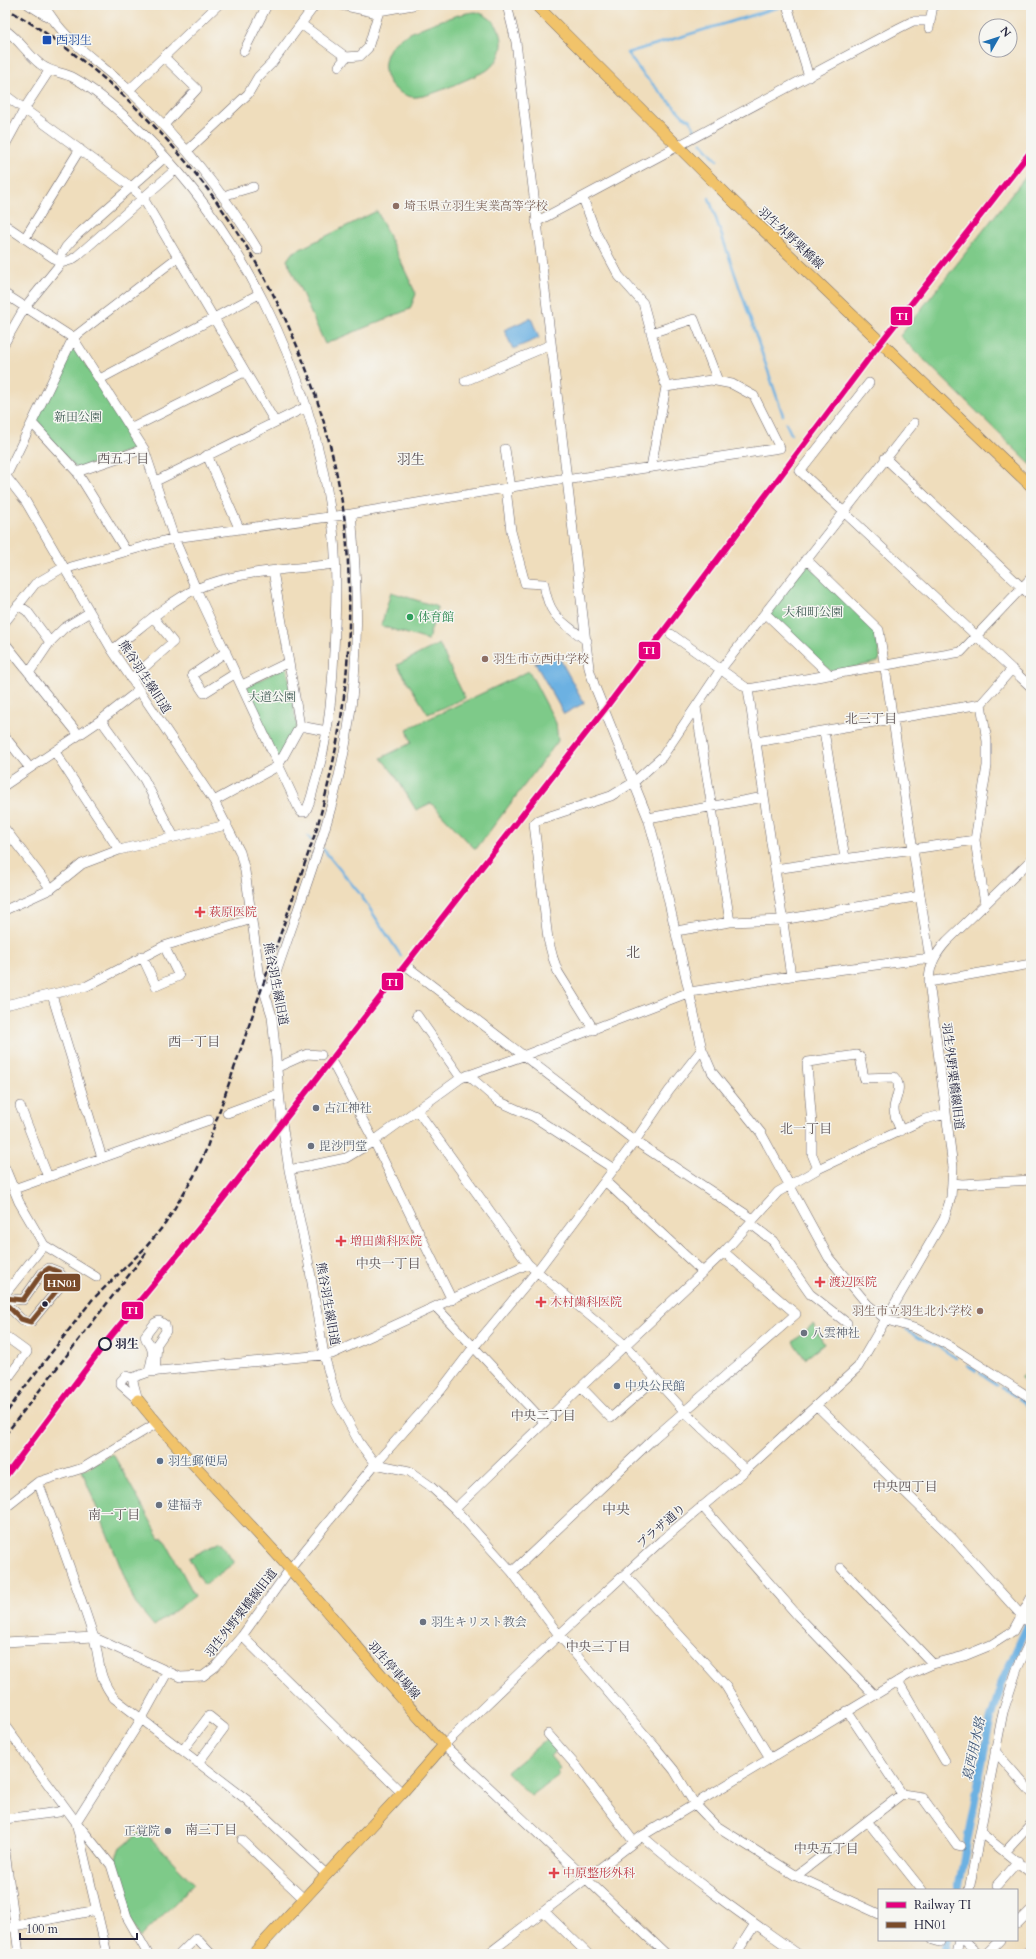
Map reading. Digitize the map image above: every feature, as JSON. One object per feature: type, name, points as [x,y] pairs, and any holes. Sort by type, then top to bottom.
[{"type":"main road","name":"羽生外野栗橋線","points":[[536,5],[732,200],[1031,486]]},
{"type":"main road","name":"羽生停車場線","points":[[138,1400],[157,1423],[290,1569],[401,1699],[444,1745]]},
{"type":"main road","points":[[253,1954],[402,1793],[444,1745]]},
{"type":"street","points":[[23,5],[28,5],[52,20]]},
{"type":"street","points":[[44,5],[52,20],[72,42],[129,90],[164,125],[187,151],[224,198],[258,250]]},
{"type":"street","points":[[129,90],[164,57],[208,8],[218,5]]},
{"type":"street","points":[[244,50],[267,5]]},
{"type":"street","points":[[187,151],[248,94],[258,77],[272,63],[315,5]]},
{"type":"street","points":[[340,5],[373,12],[413,5]]},
{"type":"street","points":[[507,5],[516,42],[550,345],[587,641],[589,668],[595,687],[648,818],[658,854],[702,1049],[712,1072],[761,1133],[829,1258],[868,1305],[887,1320],[917,1329],[948,1344],[1026,1395],[1031,1400]]},
{"type":"street","points":[[787,5],[809,77]]},
{"type":"street","points":[[536,222],[899,28],[913,21],[929,24],[933,5]]},
{"type":"street","points":[[301,24],[346,57],[360,56],[368,48],[378,11]]},
{"type":"street","points":[[5,30],[16,39],[27,54],[49,71],[75,78],[98,95],[135,126],[175,170],[219,226],[259,294],[285,349],[306,407],[320,458],[332,516],[336,604],[334,662],[327,731],[319,772],[305,812],[301,812],[299,809],[196,589],[174,538],[144,449],[132,428],[73,338],[5,294]]},
{"type":"street","points":[[164,57],[197,89],[164,125]]},
{"type":"street","points":[[339,66],[346,57]]},
{"type":"street","points":[[5,146],[25,109],[49,71]]},
{"type":"street","points":[[5,95],[131,187],[143,198],[244,372],[275,422]]},
{"type":"street","points":[[25,238],[80,149]]},
{"type":"street","points":[[5,342],[25,307],[61,263],[62,254],[66,246],[84,228],[164,158]]},
{"type":"street","points":[[61,263],[71,260],[175,170]]},
{"type":"street","points":[[224,198],[228,194],[253,187]]},
{"type":"street","points":[[583,198],[596,233],[619,276],[643,303],[666,387],[651,467]]},
{"type":"street","points":[[5,225],[61,263]]},
{"type":"street","points":[[6,475],[73,338],[178,257]]},
{"type":"street","points":[[100,379],[259,294]]},
{"type":"street","points":[[651,333],[694,319],[718,381]]},
{"type":"street","points":[[465,381],[550,345]]},
{"type":"street","points":[[132,428],[244,372]]},
{"type":"street","points":[[5,622],[35,584],[65,568],[174,538],[351,514],[566,478],[572,479],[780,448],[754,396],[732,384],[711,380],[666,387]]},
{"type":"street","points":[[868,383],[800,471],[1031,687]]},
{"type":"street","points":[[156,481],[306,407]]},
{"type":"street","points":[[32,423],[77,472],[126,551]]},
{"type":"street","points":[[594,1030],[558,972],[553,958],[548,939],[534,824],[538,820],[611,796],[634,782],[662,757],[721,669],[885,458],[914,423]]},
{"type":"street","points":[[77,472],[144,449]]},
{"type":"street","points":[[505,449],[511,531],[525,582],[544,584],[547,600],[554,615],[587,641]]},
{"type":"street","points":[[207,455],[239,528]]},
{"type":"street","points":[[885,458],[1031,596]]},
{"type":"street","name":"熊谷羽生線旧道","points":[[6,475],[26,502],[112,650],[138,691],[214,801],[240,852],[252,919],[258,970],[272,1016],[278,1094],[289,1170],[308,1259],[324,1355],[337,1401],[359,1442],[375,1464]]},
{"type":"street","points":[[265,994],[271,986],[277,970],[322,840],[338,781],[348,734],[357,654],[358,623],[351,514]]},
{"type":"street","points":[[806,559],[878,627],[929,953],[933,960]]},
{"type":"street","points":[[112,650],[153,617],[196,589],[235,576],[334,564]]},
{"type":"street","points":[[214,801],[278,766],[300,726],[273,571]]},
{"type":"street","points":[[748,689],[961,652],[977,637],[1031,578]]},
{"type":"street","points":[[18,605],[27,611],[50,642]]},
{"type":"street","points":[[29,673],[50,642],[64,628],[90,612]]},
{"type":"street","points":[[765,613],[830,675]]},
{"type":"street","points":[[131,679],[172,642],[153,617]]},
{"type":"street","points":[[671,634],[748,689],[791,976]]},
{"type":"street","points":[[5,643],[79,735]]},
{"type":"street","points":[[226,652],[192,675],[204,693],[236,673]]},
{"type":"street","points":[[242,685],[289,662]]},
{"type":"street","points":[[756,742],[981,704],[1012,669]]},
{"type":"street","points":[[5,785],[101,720],[138,691]]},
{"type":"street","points":[[981,704],[987,741],[987,766],[975,840],[985,904]]},
{"type":"street","points":[[696,707],[730,922]]},
{"type":"street","points":[[101,720],[144,779],[174,838]]},
{"type":"street","points":[[300,726],[327,731]]},
{"type":"street","points":[[824,731],[845,858]]},
{"type":"street","points":[[5,737],[30,768]]},
{"type":"street","points":[[55,752],[119,850]]},
{"type":"street","points":[[648,818],[764,797]]},
{"type":"street","points":[[5,910],[51,890],[82,864],[119,850],[174,838],[227,824]]},
{"type":"street","points":[[5,829],[51,890]]},
{"type":"street","points":[[775,869],[975,840]]},
{"type":"street","name":"羽生外野栗橋線旧道","points":[[887,1320],[944,1219],[953,1183],[953,1167],[929,982],[930,968],[933,960],[943,945],[1031,860]]},
{"type":"street","points":[[676,931],[730,922],[782,920],[920,896]]},
{"type":"street","points":[[5,1005],[87,986],[142,956],[164,946],[252,919]]},
{"type":"street","points":[[142,956],[156,986],[178,976],[164,946]]},
{"type":"street","points":[[289,1170],[346,1158],[374,1141],[465,1077],[594,1030],[690,992],[791,976],[922,959],[933,960]]},
{"type":"street","points":[[929,982],[1031,964]]},
{"type":"street","points":[[410,968],[635,1141],[751,1221],[772,1241],[810,1294],[847,1323]]},
{"type":"street","points":[[52,995],[102,1158]]},
{"type":"street","points":[[417,1015],[465,1077],[498,1101],[534,1117],[614,1169]]},
{"type":"street","points":[[290,1569],[375,1464],[442,1390],[473,1348],[537,1271],[635,1141],[669,1091],[702,1049]]},
{"type":"street","points":[[276,1068],[307,1054],[321,1055]]},
{"type":"street","points":[[818,1169],[812,1154],[812,1125],[808,1062],[857,1055],[860,1057],[864,1078],[894,1077],[897,1080],[899,1093],[894,1109],[900,1131]]},
{"type":"street","points":[[333,1064],[374,1141],[452,1300]]},
{"type":"street","points":[[227,1113],[278,1094]]},
{"type":"street","points":[[20,1106],[48,1177]]},
{"type":"street","points":[[417,1110],[528,1264],[625,1345],[685,1412],[746,1470]]},
{"type":"street","points":[[455,1509],[544,1422],[724,1252],[778,1192],[818,1169],[924,1119],[946,1114]]},
{"type":"street","points":[[14,1189],[209,1120]]},
{"type":"street","points":[[5,1168],[14,1189],[44,1245],[96,1278]]},
{"type":"street","points":[[953,1183],[962,1184],[1031,1180]]},
{"type":"street","points":[[605,1181],[703,1272]]},
{"type":"street","points":[[5,1294],[44,1245]]},
{"type":"street","points":[[512,1572],[654,1438],[796,1314],[724,1252]]},
{"type":"street","points":[[138,1400],[121,1385],[121,1381],[124,1377],[132,1378],[152,1372],[332,1354],[528,1264]]},
{"type":"street","points":[[5,1298],[23,1300],[42,1273],[49,1268],[59,1272],[64,1279],[62,1284],[31,1322],[21,1319],[5,1303]]},
{"type":"street","points":[[436,1307],[544,1422]]},
{"type":"street","name":"プラザ通り","points":[[444,1745],[559,1635],[662,1540],[746,1470],[858,1367],[887,1320]]},
{"type":"street","points":[[159,1321],[165,1325],[166,1331],[157,1344],[152,1372],[152,1345],[146,1340],[145,1336],[154,1323],[159,1321]]},
{"type":"street","points":[[5,1336],[28,1352],[5,1382]]},
{"type":"street","points":[[581,1387],[611,1418],[655,1379]]},
{"type":"street","points":[[817,1406],[952,1539],[1031,1626]]},
{"type":"street","points":[[5,1508],[38,1482],[82,1468],[157,1423]]},
{"type":"street","points":[[375,1464],[409,1471],[429,1485],[455,1509],[512,1572],[559,1635],[674,1770],[694,1803],[715,1826],[796,1876],[878,1914]]},
{"type":"street","points":[[38,1482],[94,1637],[100,1674],[105,1687],[114,1698],[247,1800],[327,1875]]},
{"type":"street","points":[[702,1506],[798,1616],[874,1695]]},
{"type":"street","points":[[841,1568],[933,1664]]},
{"type":"street","name":"羽生外野栗橋線旧道","points":[[5,1642],[94,1637],[180,1677],[203,1676],[215,1667],[242,1636],[290,1569]]},
{"type":"street","points":[[625,1575],[725,1685],[770,1758]]},
{"type":"street","points":[[488,1954],[642,1836],[694,1803],[898,1681],[933,1664],[964,1656],[991,1645],[1013,1630],[1031,1598]]},
{"type":"street","points":[[242,1636],[402,1793]]},
{"type":"street","points":[[970,1889],[1003,1712],[1017,1669],[1031,1639]]},
{"type":"street","points":[[107,1954],[76,1822],[142,1718],[168,1671]]},
{"type":"street","points":[[898,1681],[945,1761]]},
{"type":"street","points":[[847,1711],[902,1794]]},
{"type":"street","points":[[183,1750],[209,1716],[224,1728],[198,1763]]},
{"type":"street","points":[[5,1726],[64,1807],[111,1865],[127,1917],[148,1954]]},
{"type":"street","points":[[548,1734],[578,1768],[634,1842]]},
{"type":"street","points":[[444,1745],[666,1954]]},
{"type":"street","points":[[995,1751],[1031,1792]]},
{"type":"street","points":[[796,1876],[902,1794],[922,1797],[957,1845],[961,1846]]},
{"type":"street","points":[[5,1819],[59,1812],[64,1807]]},
{"type":"street","points":[[867,1821],[921,1889]]},
{"type":"street","points":[[1006,1851],[1031,1824]]},
{"type":"street","points":[[981,1833],[1006,1851],[1031,1873]]},
{"type":"street","points":[[642,1836],[671,1861],[755,1924],[798,1954]]},
{"type":"street","points":[[242,1840],[304,1899]]},
{"type":"street","points":[[5,1852],[6,1872],[19,1954]]},
{"type":"street","points":[[997,1885],[1018,1861]]},
{"type":"street","points":[[5,1928],[97,1910]]},
{"type":"street","points":[[1018,1923],[1031,1910]]},
{"type":"street","points":[[544,1911],[588,1954]]},
{"type":"street","points":[[736,1954],[755,1924]]},
{"type":"street","points":[[180,1954],[196,1938],[211,1954]]},
{"type":"street","points":[[956,1954],[959,1941]]},
{"type":"street","points":[[965,1941],[979,1954]]},
{"type":"street","points":[[986,1954],[999,1941]]},
{"type":"street","points":[[1027,1954],[1028,1952],[1030,1954]]},
{"type":"green space","points":[[477,12],[487,16],[494,23],[502,38],[502,47],[494,64],[486,71],[424,96],[407,96],[393,87],[386,75],[385,63],[389,51],[397,41],[412,32],[436,22]]},
{"type":"green space","points":[[1031,170],[1031,465],[900,336]]},
{"type":"green space","points":[[377,211],[416,294],[410,309],[325,344],[287,260],[292,253]]},
{"type":"green space","name":"新田公園","points":[[73,345],[139,447],[77,469],[35,423]]},
{"type":"green space","name":"大和町公園","points":[[806,562],[876,630],[880,658],[878,662],[831,672],[768,613]]},
{"type":"green space","name":"体育館","points":[[391,592],[438,607],[428,640],[381,626]]},
{"type":"green space","points":[[439,644],[465,698],[428,714],[397,665]]},
{"type":"green space","name":"大道公園","points":[[287,666],[297,726],[278,760],[246,687]]},
{"type":"green space","points":[[529,671],[556,723],[558,741],[476,849],[431,803],[416,810],[395,775],[381,758],[411,743],[407,729]]},
{"type":"green space","points":[[813,1324],[824,1344],[805,1359],[793,1342]]},
{"type":"green space","points":[[1031,1368],[1031,1387],[1020,1378]]},
{"type":"green space","points":[[113,1454],[160,1538],[163,1537],[195,1596],[154,1626],[135,1603],[82,1471]]},
{"type":"green space","points":[[220,1542],[234,1563],[204,1585],[189,1558]]},
{"type":"green space","points":[[548,1738],[557,1750],[550,1756],[560,1768],[557,1772],[559,1775],[531,1796],[507,1772]]},
{"type":"green space","points":[[143,1830],[194,1884],[140,1938],[129,1916],[114,1862],[119,1850]]},
{"type":"water","points":[[531,318],[539,338],[513,349],[504,330]]},
{"type":"water","points":[[556,652],[584,703],[564,714],[535,663]]},
{"type":"waterway","points":[[697,134],[690,120],[683,116],[643,74],[627,53],[783,6]]},
{"type":"waterway","points":[[701,142],[717,160]]},
{"type":"waterway","points":[[709,198],[783,415]]},
{"type":"waterway","points":[[786,423],[791,434]]},
{"type":"waterway","points":[[308,836],[311,840]]},
{"type":"waterway","points":[[323,849],[360,894],[401,956]]},
{"type":"waterway","points":[[906,1330],[936,1346]]},
{"type":"waterway","points":[[939,1347],[956,1358]]},
{"type":"waterway","points":[[967,1365],[976,1371]]},
{"type":"waterway","points":[[980,1373],[998,1385]]},
{"type":"waterway","points":[[1002,1388],[1015,1396]]},
{"type":"waterway","points":[[1019,1399],[1031,1410]]},
{"type":"waterway","name":"葛西用水路","points":[[958,1889],[989,1726],[1002,1682],[1031,1618]]},
{"type":"waterway","name":"葛西用水路","points":[[944,1954],[947,1941]]},
{"type":"railway","points":[[5,8],[36,26],[65,47],[134,106],[180,154],[220,207],[256,263],[287,323],[312,385],[331,449],[344,515],[349,577],[346,680],[338,739],[332,769],[316,831],[206,1150],[194,1176],[165,1224],[146,1247],[92,1300],[5,1415]]},
{"type":"railway","points":[[5,1435],[146,1253]]},
{"type":"rail line","name":"TI","points":[[5,1477],[107,1341],[215,1209],[605,709],[875,350],[1031,151]]},
{"type":"transit line","name":"HN01","points":[[5,1298],[23,1300],[42,1273],[49,1268],[59,1272],[64,1279],[62,1284],[31,1322],[21,1319],[5,1303]]},
{"type":"place","name":"西羽生","points":[[47,40]]},
{"type":"place","name":"埼玉県立羽生実業高等学校","points":[[396,206]]},
{"type":"place","name":"体育館","points":[[410,617]]},
{"type":"place","name":"羽生市立西中学校","points":[[485,659]]},
{"type":"place","name":"萩原医院","points":[[200,912]]},
{"type":"place","name":"古江神社","points":[[316,1108]]},
{"type":"place","name":"毘沙門堂","points":[[311,1146]]},
{"type":"place","name":"増田歯科医院","points":[[341,1241]]},
{"type":"place","name":"渡辺医院","points":[[820,1282]]},
{"type":"place","name":"木村歯科医院","points":[[541,1302]]},
{"type":"place","name":"羽生市立羽生北小学校","points":[[980,1311]]},
{"type":"place","name":"八雲神社","points":[[804,1333]]},
{"type":"place","name":"羽生","points":[[105,1344]]},
{"type":"place","name":"中央公民館","points":[[617,1386]]},
{"type":"place","name":"羽生郵便局","points":[[160,1461]]},
{"type":"place","name":"建福寺","points":[[159,1505]]},
{"type":"place","name":"羽生キリスト教会","points":[[423,1622]]},
{"type":"place","name":"正覚院","points":[[168,1831]]},
{"type":"place","name":"中原整形外科","points":[[554,1873]]},
{"type":"district","name":"西五丁目","points":[[123,458]]},
{"type":"district","name":"羽生","points":[[411,459]]},
{"type":"district","name":"北三丁目","points":[[871,718]]},
{"type":"district","name":"北","points":[[633,952]]},
{"type":"district","name":"西一丁目","points":[[194,1041]]},
{"type":"district","name":"北一丁目","points":[[806,1128]]},
{"type":"district","name":"中央一丁目","points":[[388,1263]]},
{"type":"district","name":"中央二丁目","points":[[543,1415]]},
{"type":"district","name":"中央四丁目","points":[[905,1486]]},
{"type":"district","name":"中央","points":[[616,1509]]},
{"type":"district","name":"南一丁目","points":[[114,1514]]},
{"type":"district","name":"中央三丁目","points":[[598,1646]]},
{"type":"district","name":"南三丁目","points":[[211,1829]]},
{"type":"district","name":"中央五丁目","points":[[826,1848]]}]
